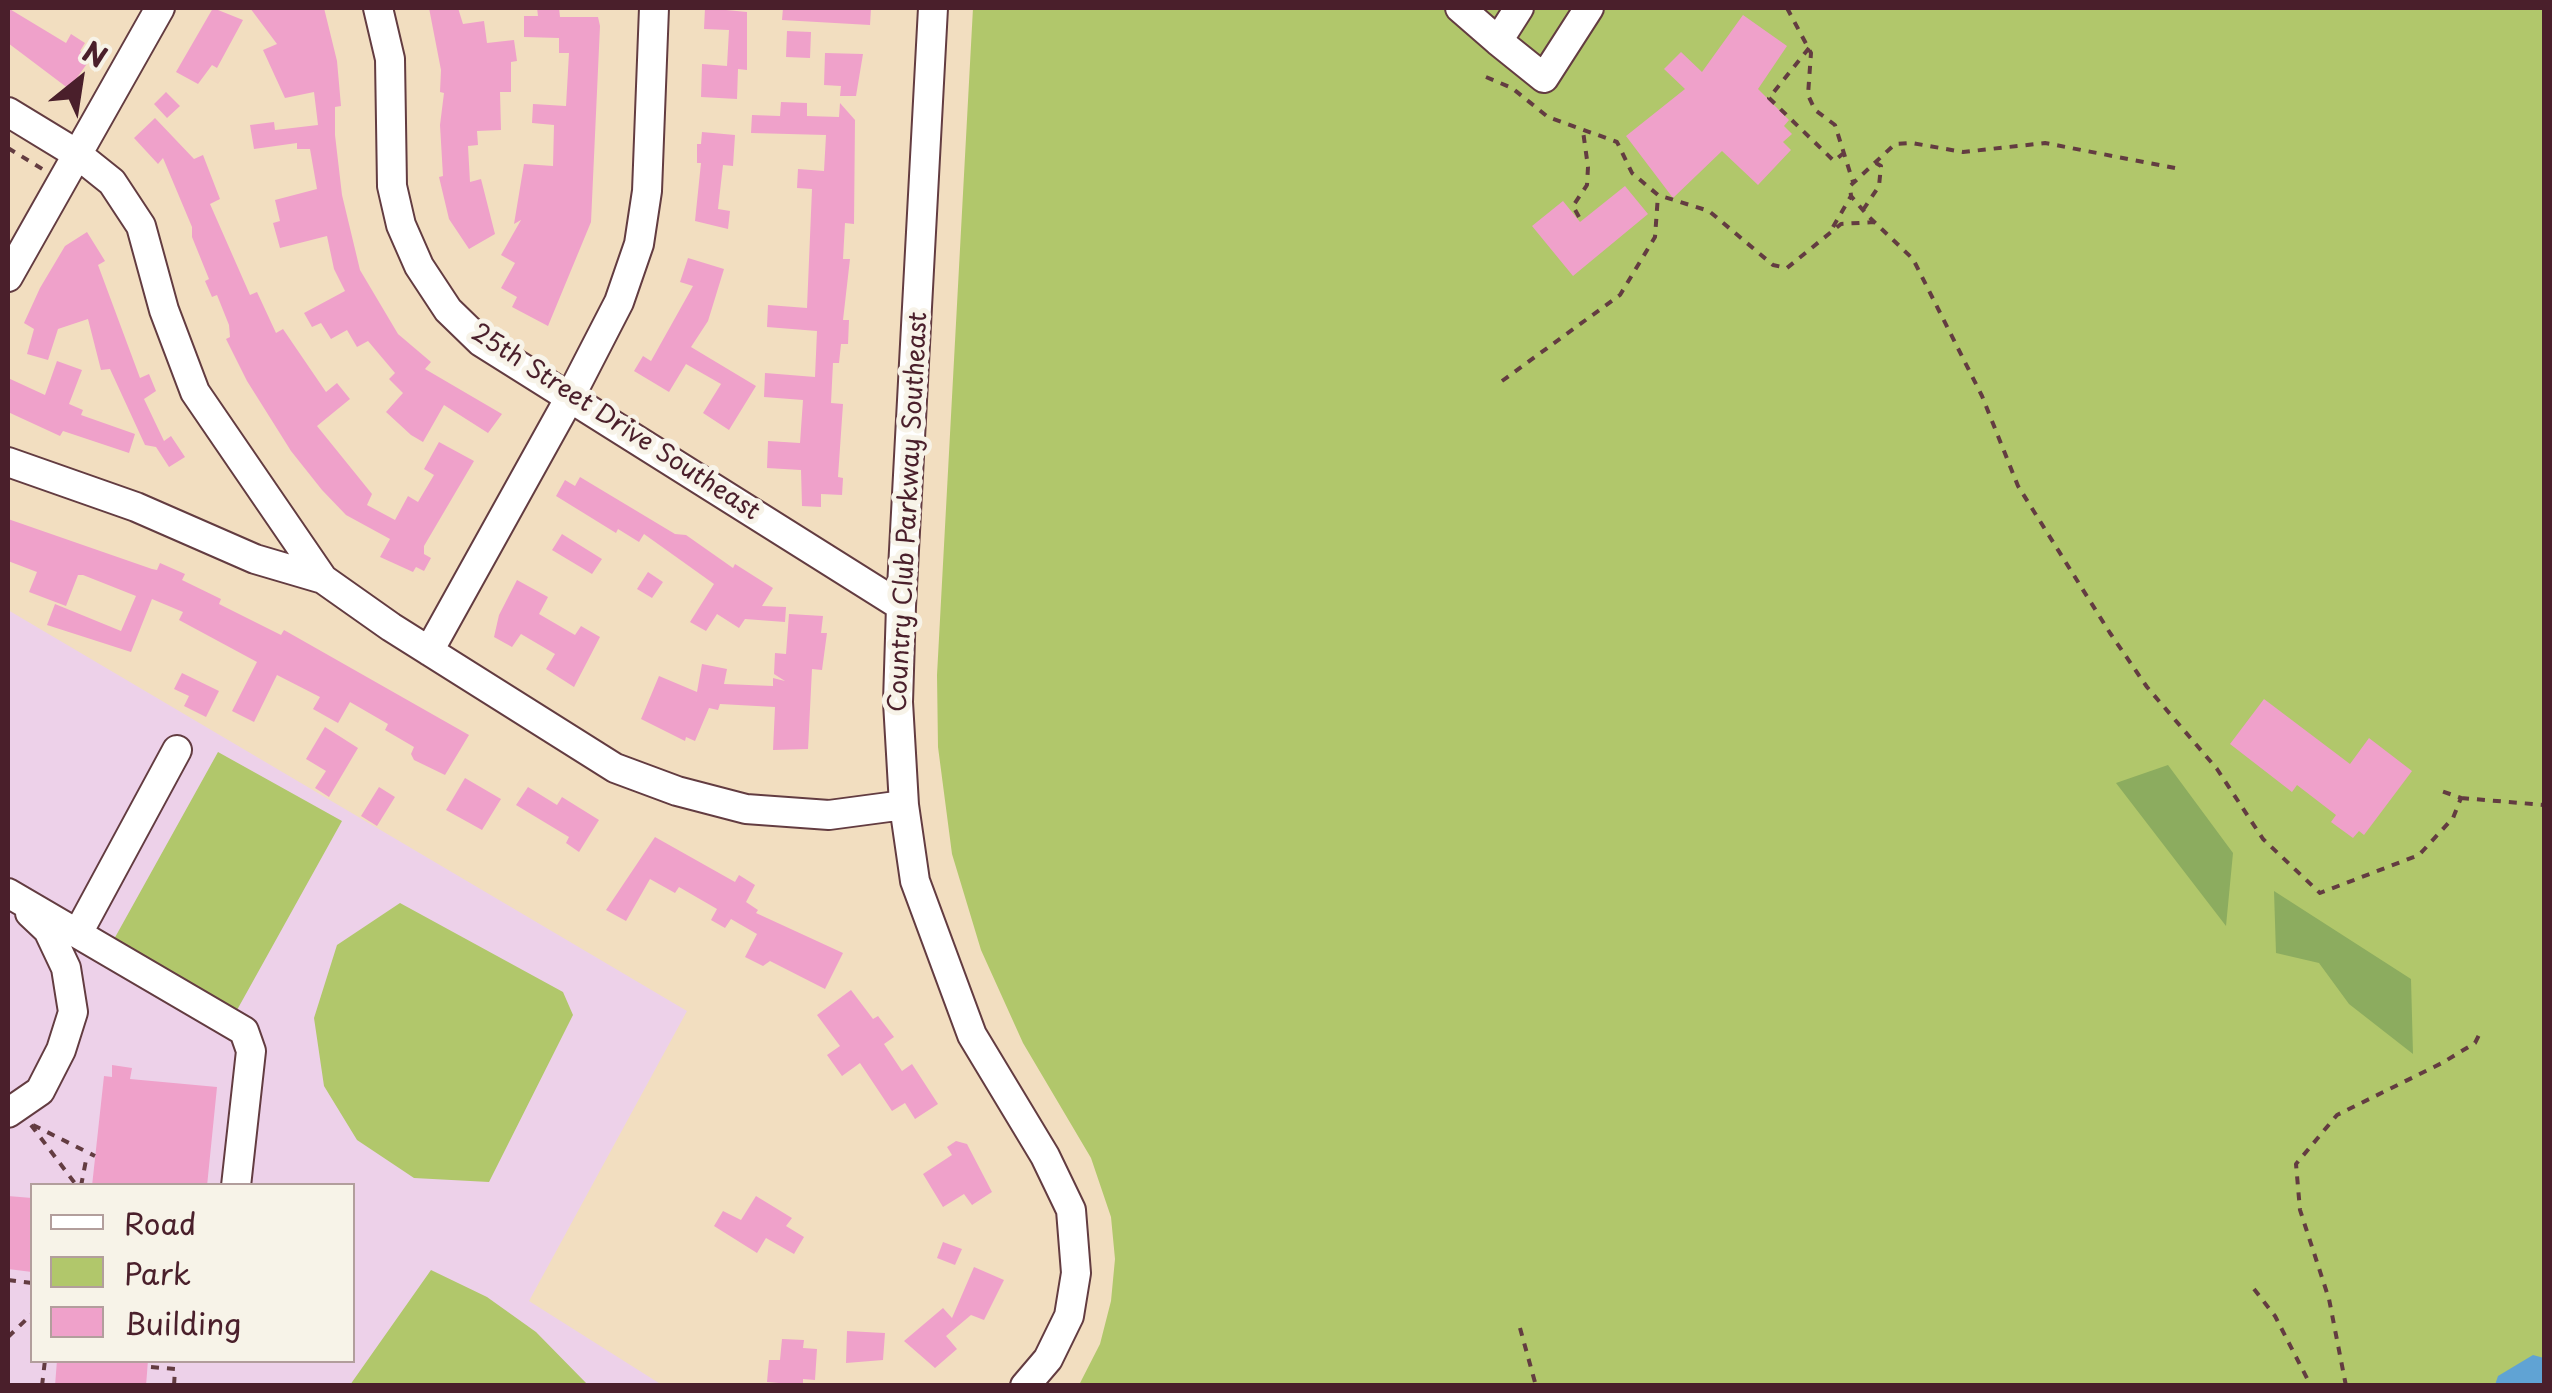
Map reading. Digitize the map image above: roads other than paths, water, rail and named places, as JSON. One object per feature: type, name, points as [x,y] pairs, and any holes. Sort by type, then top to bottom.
[{"type":"street","points":[[8,277],[160,8]]},
{"type":"street","name":"25th Street Drive Southeast","points":[[378,8],[390,59],[392,186],[401,225],[419,266],[448,310],[481,342],[901,606]]},
{"type":"street","points":[[429,651],[569,399],[618,302],[639,244],[647,192],[654,8]]},
{"type":"street","name":"Country Club Parkway Southeast","points":[[934,8],[901,606],[898,702],[904,805],[915,880],[972,1035],[1045,1156],[1070,1210],[1076,1273],[1069,1316],[1048,1359],[1025,1386]]},
{"type":"street","points":[[1460,8],[1544,78],[1589,8]]},
{"type":"street","points":[[1498,41],[1519,8]]},
{"type":"street","points":[[8,112],[76,154],[112,182],[141,226],[164,310],[194,392],[323,579]]},
{"type":"street","points":[[8,462],[136,507],[256,559],[323,579],[615,768],[677,791],[746,809],[829,814],[904,805]]},
{"type":"street","points":[[78,933],[177,750]]},
{"type":"street","points":[[9,894],[244,1031],[251,1051],[238,1066],[236,1183]]},
{"type":"street","points":[[9,894],[48,930],[66,968],[73,1012],[61,1050],[40,1091],[10,1114]]},
{"type":"water","points":[[2533,1355],[2544,1358],[2544,1385],[2495,1385],[2498,1376]]}]
